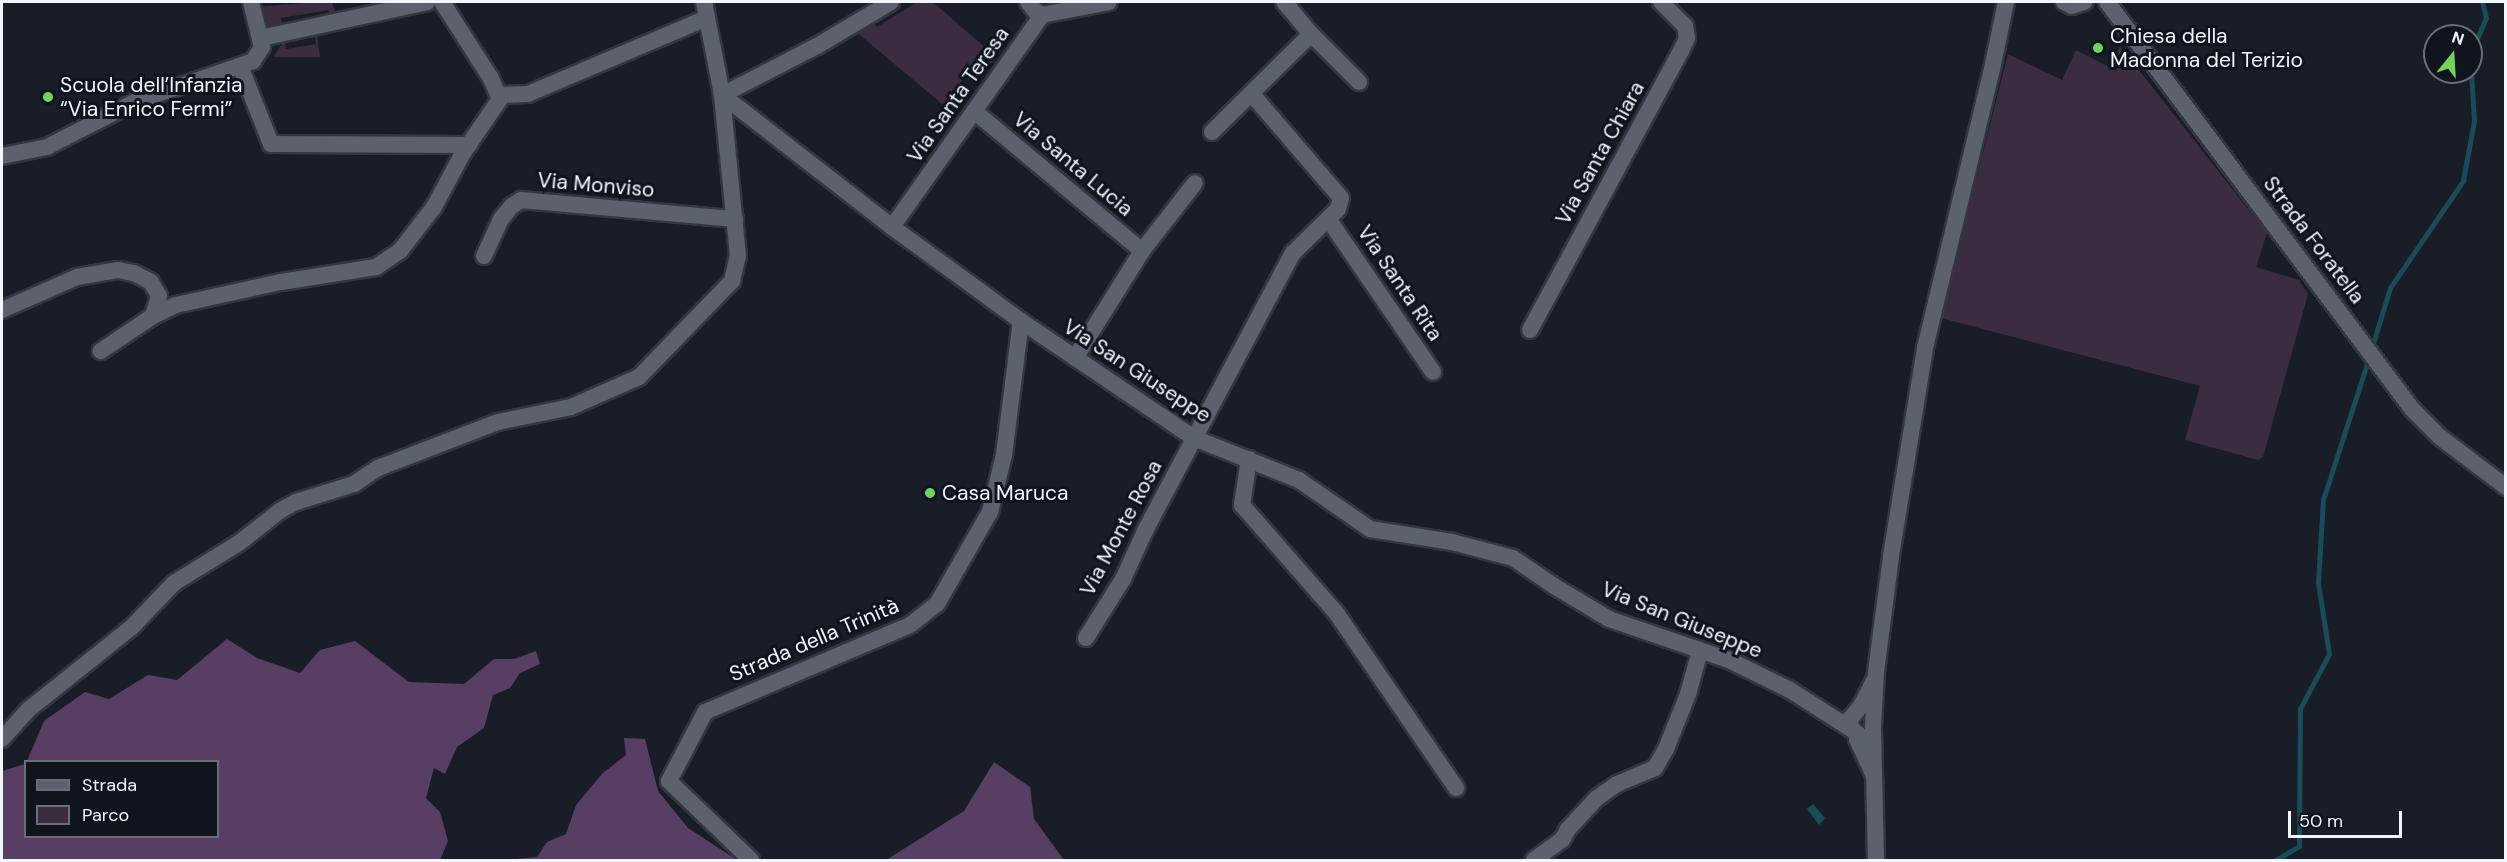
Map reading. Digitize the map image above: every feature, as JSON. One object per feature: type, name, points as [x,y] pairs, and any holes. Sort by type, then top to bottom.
[{"type":"street","points":[[2,156],[47,147],[136,101],[253,61],[262,47],[251,2]]},
{"type":"street","points":[[261,38],[427,2]]},
{"type":"street","points":[[101,351],[153,316],[176,306],[282,282],[376,267],[400,251],[434,207],[469,145],[498,103],[500,95],[442,2]]},
{"type":"street","points":[[722,95],[818,46],[891,2]]},
{"type":"street","points":[[1029,2],[1036,12],[1042,15],[1109,2]]},
{"type":"street","points":[[1284,2],[1311,34],[1359,82]]},
{"type":"street","name":"Via Santa Chiara","points":[[1530,330],[1681,51],[1686,38],[1685,26],[1661,2]]},
{"type":"street","points":[[1876,861],[1874,724],[1876,672],[1891,556],[1925,348],[2006,2]]},
{"type":"street","points":[[2064,2],[2072,6],[2084,2]]},
{"type":"street","name":"Strada Foratella","points":[[2107,2],[2412,410],[2439,437],[2505,487]]},
{"type":"street","points":[[2,739],[28,710],[132,627],[174,582],[239,543],[281,510],[297,502],[354,484],[378,468],[498,422],[571,407],[639,377],[732,281],[738,256],[735,219],[722,95],[704,10],[658,36],[528,94],[500,95]]},
{"type":"street","name":"Via Santa Teresa","points":[[892,227],[1042,15]]},
{"type":"street","points":[[1212,132],[1311,34]]},
{"type":"street","points":[[240,66],[271,144],[469,145]]},
{"type":"street","points":[[1251,93],[1341,198],[1338,209],[1329,220]]},
{"type":"street","name":"Via San Giuseppe","points":[[722,95],[892,227],[1021,321],[1194,438],[1299,480],[1370,529],[1452,542],[1513,558],[1609,619],[1729,660],[1854,723],[1864,711],[1874,724]]},
{"type":"street","name":"Via Santa Lucia","points":[[974,111],[1142,251]]},
{"type":"street","points":[[1074,357],[1142,251],[1195,183]]},
{"type":"street","name":"Via Monviso","points":[[484,256],[501,219],[512,206],[521,201],[735,219]]},
{"type":"street","name":"Via Santa Rita","points":[[1329,220],[1433,372]]},
{"type":"street","name":"Via Monte Rosa","points":[[1086,638],[1123,579],[1194,438],[1293,252],[1329,220]]},
{"type":"street","points":[[2,310],[77,277],[118,270],[134,273],[152,282],[159,296],[153,316]]},
{"type":"street","name":"Strada della Trinità","points":[[751,861],[669,781],[705,712],[910,625],[937,604],[990,512],[1004,455],[1021,321]]},
{"type":"street","points":[[1249,459],[1242,505],[1337,614],[1456,788]]},
{"type":"street","points":[[1534,861],[1562,840],[1568,829],[1596,798],[1617,784],[1654,768],[1666,749],[1688,694],[1700,651]]},
{"type":"street","points":[[1874,776],[1857,739],[1854,723],[1872,686],[1876,672]]},
{"type":"green space","points":[[332,2],[336,15],[331,16],[328,10],[281,18],[283,27],[274,28],[265,24],[257,7]]},
{"type":"green space","points":[[917,2],[933,2],[997,58],[989,66],[979,59],[950,96],[960,104],[953,113],[855,31],[871,18],[877,27]]},
{"type":"green space","points":[[315,34],[317,34],[320,57],[273,57],[285,40],[286,49],[316,44]]},
{"type":"green space","points":[[2120,46],[2267,233],[2256,267],[2299,280],[2308,294],[2263,457],[2258,460],[2185,440],[2200,386],[1941,318],[2008,54],[2062,80],[2076,50],[2111,68]]},
{"type":"shaded area","points":[[227,639],[257,658],[300,673],[320,650],[355,641],[409,682],[464,684],[494,659],[514,659],[536,651],[540,664],[520,673],[510,688],[493,695],[484,728],[457,747],[445,774],[434,768],[426,798],[440,812],[448,841],[440,860],[2,860],[2,771],[24,764],[24,838],[219,838],[219,760],[27,760],[44,721],[85,692],[109,699],[148,675],[177,680]]},
{"type":"shaded area","points":[[624,738],[645,739],[658,791],[688,828],[737,860],[506,860],[537,857],[547,842],[566,834],[576,805],[603,773],[626,755]]},
{"type":"shaded area","points":[[994,762],[1030,787],[1034,819],[1064,860],[886,860],[964,811]]},
{"type":"water","points":[[1813,804],[1825,818],[1819,825],[1807,809]]},
{"type":"waterway","points":[[2482,2],[2486,18],[2483,25]]},
{"type":"waterway","points":[[2372,347],[2390,288],[2463,181],[2474,121],[2472,84]]},
{"type":"waterway","points":[[2276,860],[2299,846],[2300,709],[2329,654],[2318,583],[2323,500],[2369,358]]},
{"type":"place","name":"Chiesa della Madonna del Terizio","points":[[2098,48]]},
{"type":"place","name":"Scuola dell’Infanzia “Via Enrico Fermi”","points":[[48,97]]},
{"type":"place","name":"Casa Maruca","points":[[930,493]]}]
